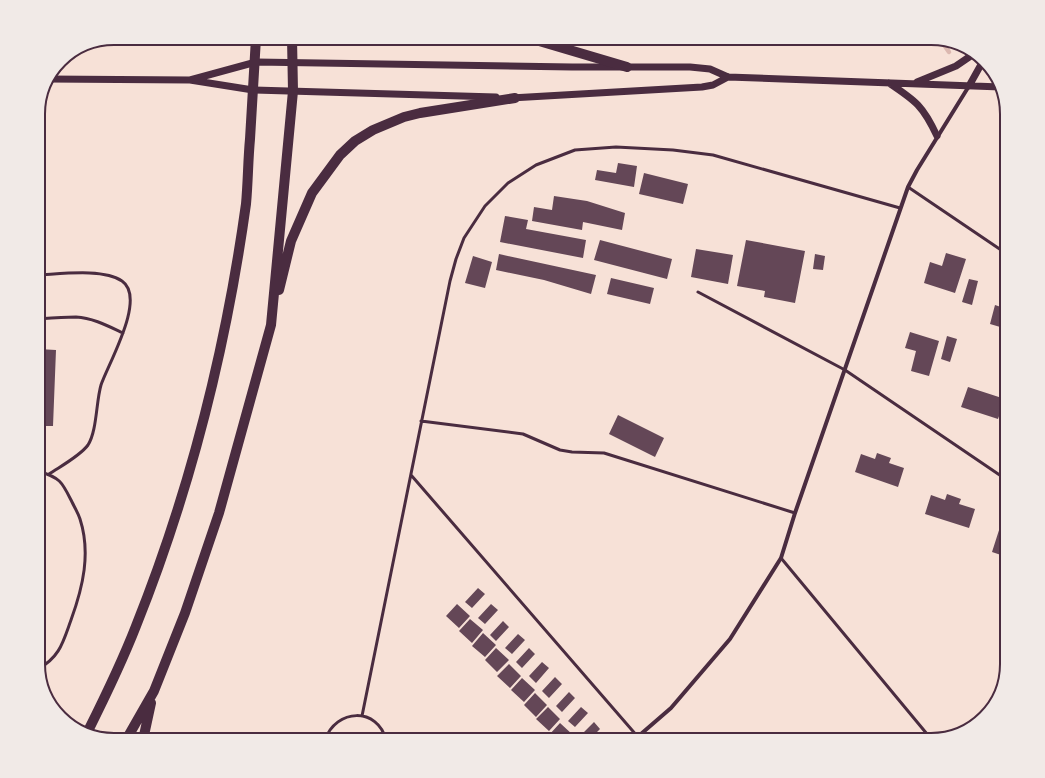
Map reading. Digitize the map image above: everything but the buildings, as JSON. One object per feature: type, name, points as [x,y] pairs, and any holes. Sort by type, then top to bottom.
[{"type":"main road","points":[[89,728],[108,691],[136,626],[183,490],[204,415],[228,312],[246,202],[255,45]]},
{"type":"main road","points":[[270,325],[293,91],[292,45]]},
{"type":"main road","points":[[552,45],[627,68]]},
{"type":"main road","points":[[130,733],[154,691],[185,613],[219,513],[291,241],[312,193],[340,155],[355,141],[373,130],[404,117],[420,113],[515,98]]},
{"type":"main road","points":[[145,733],[154,691]]},
{"type":"street","points":[[913,84],[956,66],[969,57]]},
{"type":"street","points":[[190,80],[254,62],[627,68],[690,67],[710,69],[728,77],[994,87]]},
{"type":"street","points":[[642,733],[671,708],[730,639],[781,558],[795,512],[908,187],[937,136],[980,66]]},
{"type":"street","points":[[55,79],[190,80],[252,90],[515,98],[702,87],[713,85],[728,77]]},
{"type":"street","points":[[889,83],[914,100],[926,115],[937,136]]},
{"type":"lane","points":[[362,716],[421,421],[450,281],[456,259],[464,238],[485,206],[508,183],[536,165],[575,150],[616,147],[673,150],[713,155],[900,208]]},
{"type":"lane","points":[[908,187],[1000,249]]},
{"type":"lane","points":[[45,275],[79,273],[110,275],[123,281],[131,292],[130,307],[123,333],[101,386],[96,405],[94,425],[88,444],[82,451],[49,474]]},
{"type":"lane","points":[[698,292],[845,370],[1000,475]]},
{"type":"lane","points":[[45,319],[82,318],[105,324],[123,333]]},
{"type":"lane","points":[[421,421],[523,434],[560,450],[604,453],[795,512]]},
{"type":"lane","points":[[45,473],[62,482],[80,518],[86,547],[84,580],[74,612],[61,649],[45,665]]},
{"type":"lane","points":[[411,475],[632,733]]},
{"type":"lane","points":[[781,558],[926,733]]},
{"type":"lane","points":[[328,733],[338,720],[354,715],[370,719],[377,724],[383,733]]},
{"type":"waterway","points":[[946,47],[949,52]]}]
